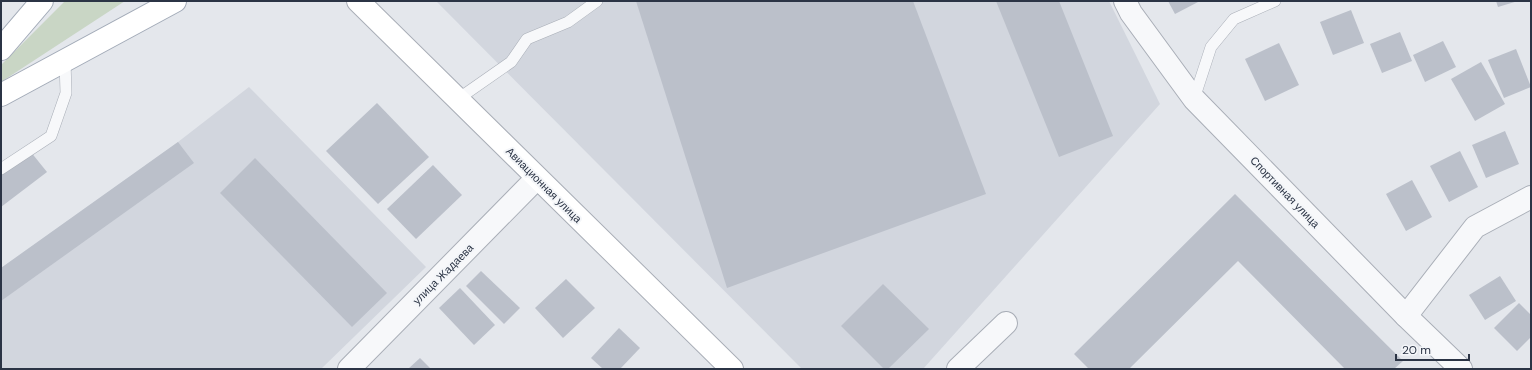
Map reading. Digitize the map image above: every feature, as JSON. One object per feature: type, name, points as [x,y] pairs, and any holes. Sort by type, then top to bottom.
[{"type":"main road","points":[[1,49],[42,1]]},
{"type":"main road","points":[[1,96],[176,1]]},
{"type":"main road","name":"Авиационная улица","points":[[358,1],[732,369]]},
{"type":"street","name":"Спортивная улица","points":[[1126,1],[1131,13],[1194,99],[1406,316],[1461,369]]},
{"type":"street","name":"улица Жадаева","points":[[349,369],[537,178]]},
{"type":"street","points":[[1406,316],[1475,228],[1531,196]]},
{"type":"street","points":[[958,369],[1006,323]]},
{"type":"lane","points":[[458,99],[511,62],[527,39],[568,22],[596,1]]},
{"type":"lane","points":[[1194,99],[1211,47],[1234,18],[1275,1]]},
{"type":"lane","points":[[1,169],[51,136],[66,93],[65,61]]},
{"type":"shaded area","points":[[436,1],[1109,1],[1160,104],[923,369],[802,369]]},
{"type":"shaded area","points":[[249,87],[426,267],[321,369],[1,369],[1,268],[178,142]]},
{"type":"green space","points":[[65,1],[125,1],[1,82],[1,65]]},
{"type":"building","points":[[636,1],[913,1],[986,194],[727,288]]},
{"type":"building","points":[[996,1],[1059,1],[1113,136],[1059,157]]},
{"type":"building","points":[[1168,1],[1200,1],[1175,14]]},
{"type":"building","points":[[1496,1],[1518,1],[1498,7]]},
{"type":"building","points":[[1351,10],[1364,43],[1333,55],[1320,22]]},
{"type":"building","points":[[1400,32],[1412,61],[1382,73],[1370,44]]},
{"type":"building","points":[[1443,41],[1456,67],[1425,82],[1413,55]]},
{"type":"building","points":[[1279,43],[1299,85],[1265,101],[1245,59]]},
{"type":"building","points":[[1516,49],[1531,87],[1504,98],[1488,60]]},
{"type":"building","points":[[1481,62],[1505,104],[1475,121],[1451,79]]},
{"type":"building","points":[[377,103],[429,157],[378,204],[326,151]]},
{"type":"building","points":[[1505,131],[1519,164],[1486,178],[1472,145]]},
{"type":"building","points":[[178,142],[194,163],[1,301],[1,268]]},
{"type":"building","points":[[30,151],[47,172],[1,207],[1,174]]},
{"type":"building","points":[[1460,151],[1478,187],[1449,202],[1430,166]]},
{"type":"building","points":[[255,158],[387,293],[352,327],[220,193]]},
{"type":"building","points":[[433,165],[462,195],[416,239],[387,209]]},
{"type":"building","points":[[1412,180],[1432,217],[1406,231],[1386,194]]},
{"type":"building","points":[[1235,194],[1403,361],[1394,369],[1345,369],[1238,261],[1129,369],[1089,369],[1074,354]]},
{"type":"building","points":[[481,271],[520,308],[504,324],[466,286]]},
{"type":"building","points":[[1500,276],[1516,301],[1485,320],[1469,295]]},
{"type":"building","points":[[566,279],[595,308],[563,338],[535,308]]},
{"type":"building","points":[[883,284],[929,329],[888,369],[884,369],[841,326]]},
{"type":"building","points":[[460,288],[495,325],[474,345],[439,308]]},
{"type":"building","points":[[1519,303],[1531,315],[1531,337],[1517,351],[1494,328]]},
{"type":"building","points":[[619,328],[640,348],[620,369],[603,369],[591,358]]},
{"type":"building","points":[[420,358],[431,369],[408,369]]}]
